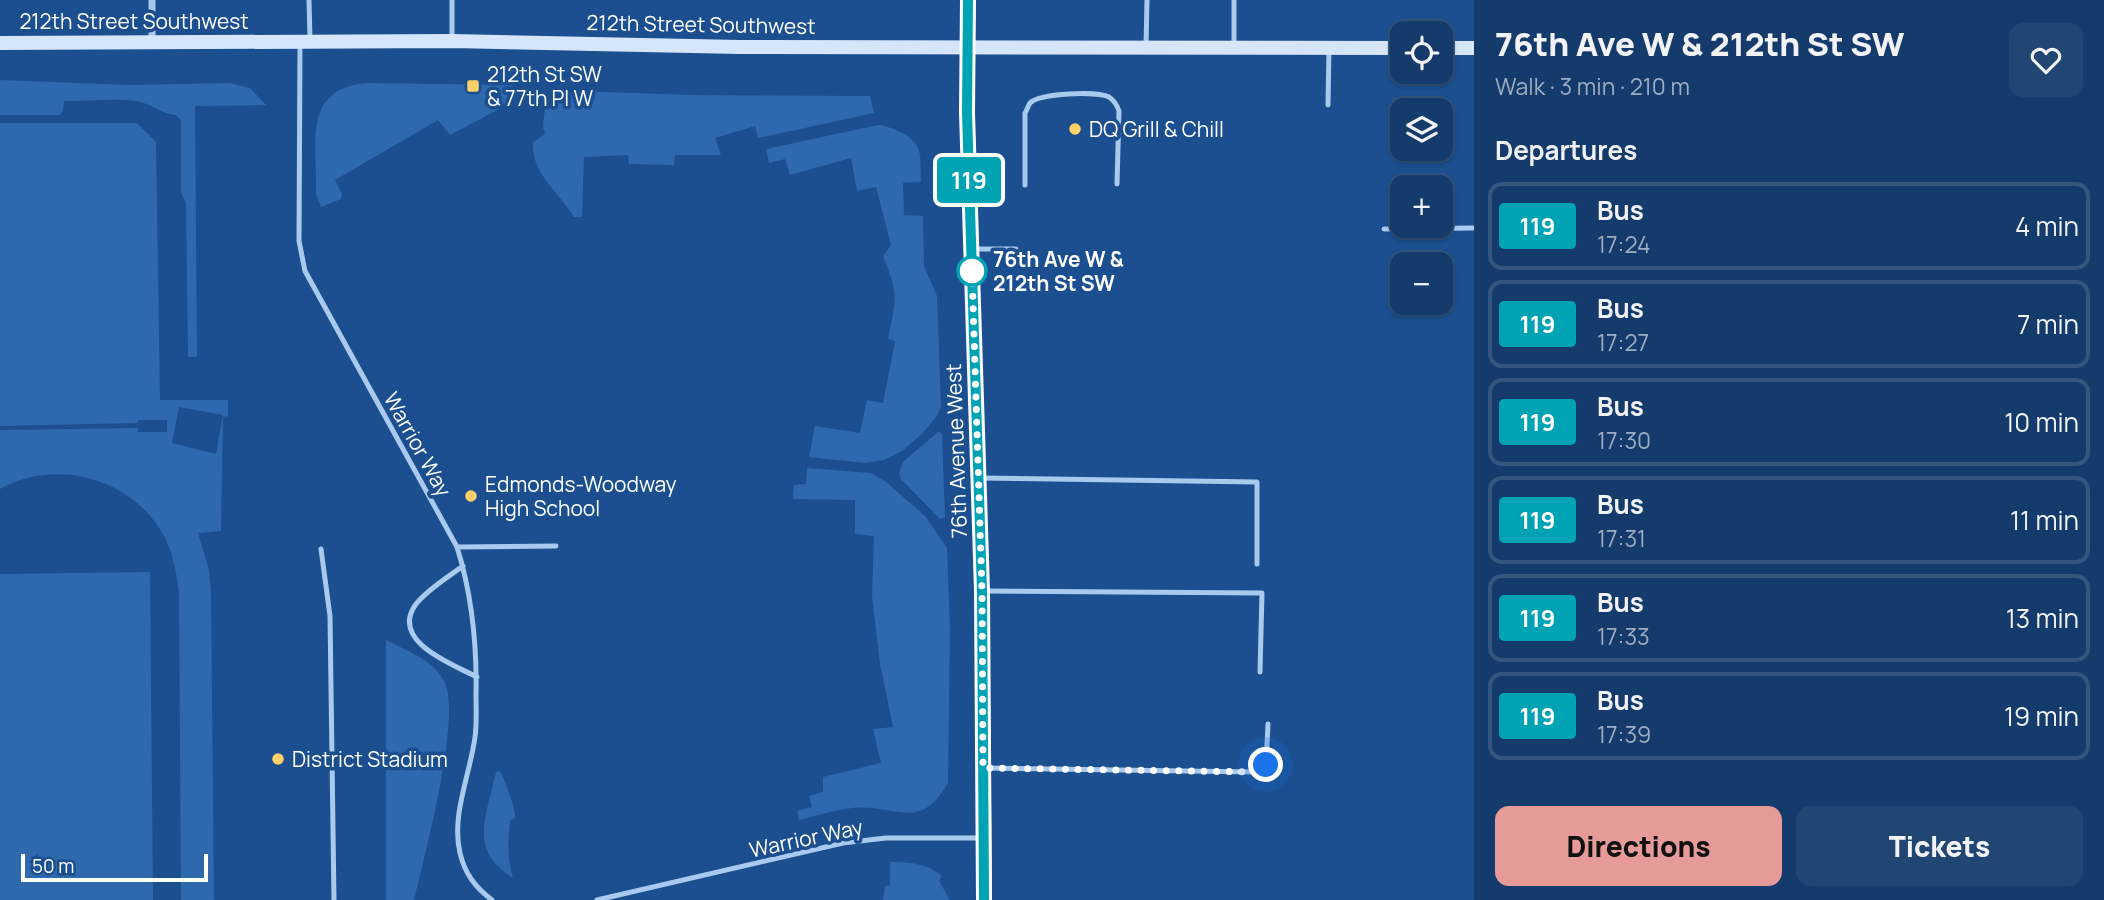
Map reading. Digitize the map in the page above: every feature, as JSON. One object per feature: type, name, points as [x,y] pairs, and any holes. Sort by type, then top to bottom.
[{"type":"main road","name":"76th Avenue West","points":[[968,0],[971,249],[982,591],[985,900]]},
{"type":"main road","name":"212th Street Southwest","points":[[0,43],[452,41],[740,47],[1390,48]]},
{"type":"main road","points":[[1453,48],[1474,48]]},
{"type":"street","points":[[152,0],[152,42]]},
{"type":"lane","name":"Warrior Way","points":[[309,0],[305,41],[299,241],[305,271],[457,547],[468,580],[474,621],[477,677],[476,734],[457,829],[465,871],[477,888],[492,900]]},
{"type":"lane","points":[[452,0],[452,41]]},
{"type":"lane","points":[[1145,49],[1147,0]]},
{"type":"lane","points":[[1234,0],[1234,48]]},
{"type":"lane","points":[[1328,105],[1329,48]]},
{"type":"lane","points":[[1025,185],[1025,113],[1030,103],[1058,95],[1104,95],[1116,103],[1119,111],[1117,184]]},
{"type":"lane","points":[[1384,229],[1474,228]]},
{"type":"lane","points":[[971,249],[1016,249]]},
{"type":"lane","points":[[979,478],[1257,482],[1257,564]]},
{"type":"lane","points":[[457,547],[556,547]]},
{"type":"lane","points":[[321,549],[330,616],[334,900]]},
{"type":"lane","points":[[463,566],[415,606],[410,626],[414,638],[424,648],[477,677]]},
{"type":"lane","points":[[982,591],[1262,593],[1260,672]]},
{"type":"lane","points":[[983,768],[1256,772],[1266,765],[1268,724]]},
{"type":"lane","name":"Warrior Way","points":[[597,900],[623,897],[843,843],[887,838],[984,838]]},
{"type":"lane","points":[[479,900],[486,895]]},
{"type":"shaded area","points":[[0,80],[130,85],[229,83],[250,88],[266,105],[195,106],[197,357],[188,357],[186,203],[181,192],[181,121],[176,115],[141,102],[118,100],[64,101],[63,111],[59,115],[0,115]]},
{"type":"shaded area","points":[[366,83],[512,85],[515,88],[514,101],[450,135],[438,120],[335,180],[342,194],[341,199],[321,207],[316,194],[315,149],[318,118],[323,105],[332,95],[346,87]]},
{"type":"shaded area","points":[[573,91],[870,96],[874,113],[758,138],[755,126],[715,138],[721,155],[675,155],[674,165],[629,164],[628,155],[584,157],[582,217],[574,217],[536,164],[533,142],[545,134],[545,108]]},
{"type":"shaded area","points":[[0,123],[137,123],[156,142],[160,400],[228,400],[228,416],[223,417],[221,531],[198,533],[209,570],[211,593],[214,900],[181,900],[179,593],[165,538],[155,522],[123,493],[84,477],[41,475],[0,489],[0,430],[138,428],[138,432],[167,432],[167,420],[0,426]],"holes":[[[179,407],[223,415],[216,454],[172,443]]]},
{"type":"shaded area","points":[[878,125],[906,135],[919,151],[921,182],[903,183],[904,215],[923,216],[924,266],[937,296],[941,407],[923,433],[902,451],[884,460],[865,463],[809,457],[815,426],[860,433],[867,400],[883,403],[895,341],[888,339],[893,315],[894,289],[883,256],[891,245],[876,187],[857,191],[851,158],[790,175],[785,159],[769,163],[766,149]]},
{"type":"shaded area","points":[[939,431],[942,434],[945,517],[940,519],[901,479],[899,473],[903,462]]},
{"type":"shaded area","points":[[807,468],[871,473],[886,482],[925,516],[947,548],[950,629],[948,783],[937,798],[917,812],[852,808],[799,820],[797,811],[812,807],[809,796],[823,792],[823,777],[881,763],[873,729],[893,727],[880,664],[872,596],[874,536],[855,534],[855,500],[793,499],[794,485],[806,484]]},
{"type":"shaded area","points":[[150,572],[153,900],[0,900],[0,574]]},
{"type":"shaded area","points":[[386,640],[420,657],[435,668],[445,683],[449,701],[445,756],[414,900],[386,900]]},
{"type":"shaded area","points":[[500,771],[515,814],[515,818],[510,821],[508,843],[513,878],[499,867],[485,843],[485,817],[496,772]]},
{"type":"shaded area","points":[[890,862],[918,864],[930,868],[942,876],[939,881],[950,900],[883,900],[885,886],[890,885]]},
{"type":"bus line","name":"119","points":[[968,0],[967,113],[982,591],[984,900]]},
{"type":"place","name":"212th St SW & 77th Pl W","points":[[473,86]]},
{"type":"place","name":"DQ Grill & Chill","points":[[1075,129]]},
{"type":"place","name":"76th Ave W & 212th St SW","points":[[972,271]]},
{"type":"place","name":"Edmonds-Woodway High School","points":[[471,496]]},
{"type":"place","name":"District Stadium","points":[[278,759]]},
{"type":"route","points":[[972,271],[982,591],[983,768],[1256,772],[1266,765]]}]
